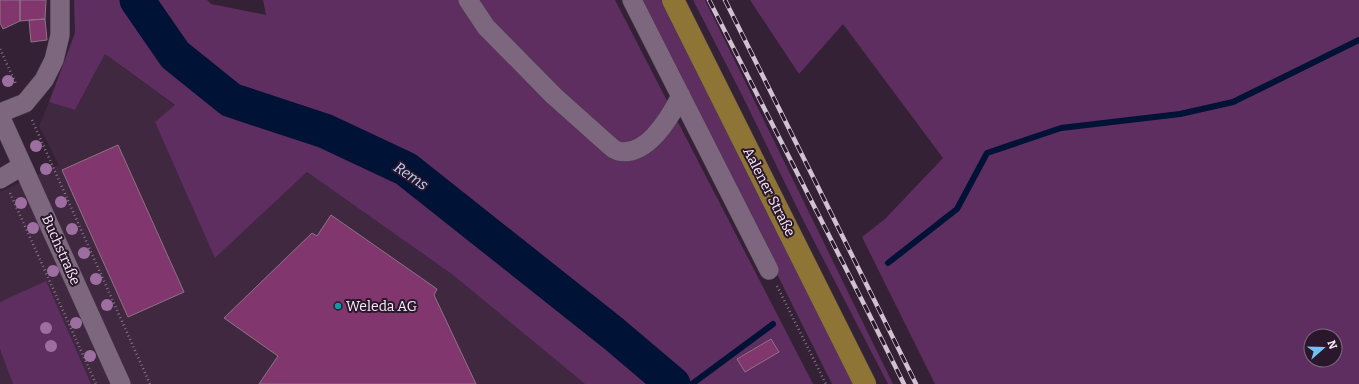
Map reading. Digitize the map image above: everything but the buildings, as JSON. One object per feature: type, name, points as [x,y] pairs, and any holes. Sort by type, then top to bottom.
[{"type":"main road","name":"Aalener Straße","points":[[673,0],[865,384]]},
{"type":"street","points":[[0,114],[25,103],[44,80],[54,60],[60,36],[60,0]]},
{"type":"street","points":[[468,0],[486,27],[549,91],[610,146],[618,151],[628,151],[644,146],[668,120],[681,96]]},
{"type":"street","points":[[632,0],[769,270]]},
{"type":"street","name":"Buchstraße","points":[[0,114],[121,384]]},
{"type":"street","points":[[1,178],[22,166]]},
{"type":"path","points":[[0,49],[150,384]]},
{"type":"path","points":[[1,178],[96,384]]},
{"type":"path","points":[[769,270],[826,384]]},
{"type":"shaded area","points":[[74,0],[207,0],[211,4],[266,15],[263,0],[615,0],[813,384],[585,384],[453,275],[307,172],[215,258],[155,122],[175,105],[105,54],[75,110],[49,102],[75,33]]},
{"type":"shaded area","points":[[640,0],[663,0],[857,384],[832,384]]},
{"type":"shaded area","points":[[693,0],[705,0],[893,384],[888,384],[802,218],[743,97]]},
{"type":"shaded area","points":[[750,0],[1359,0],[1359,384],[935,384],[862,237],[885,219],[943,158],[843,24],[799,74]]},
{"type":"shaded area","points":[[105,54],[175,106],[215,258],[307,172],[453,275],[585,384],[0,384],[0,192],[59,165],[39,126],[49,102],[75,110]]},
{"type":"shaded area","points":[[46,281],[91,384],[13,384],[0,349],[0,302]]},
{"type":"waterway","name":"Rems","points":[[137,0],[175,55],[231,100],[325,131],[406,169],[614,334],[673,384]]},
{"type":"waterway","points":[[888,263],[957,209],[987,153],[1061,128],[1180,114],[1233,102],[1359,40]]},
{"type":"waterway","points":[[692,384],[773,324]]},
{"type":"railway","points":[[709,0],[904,384]]},
{"type":"railway","points":[[725,0],[916,384]]},
{"type":"place","name":"Weleda AG","points":[[338,306]]}]
